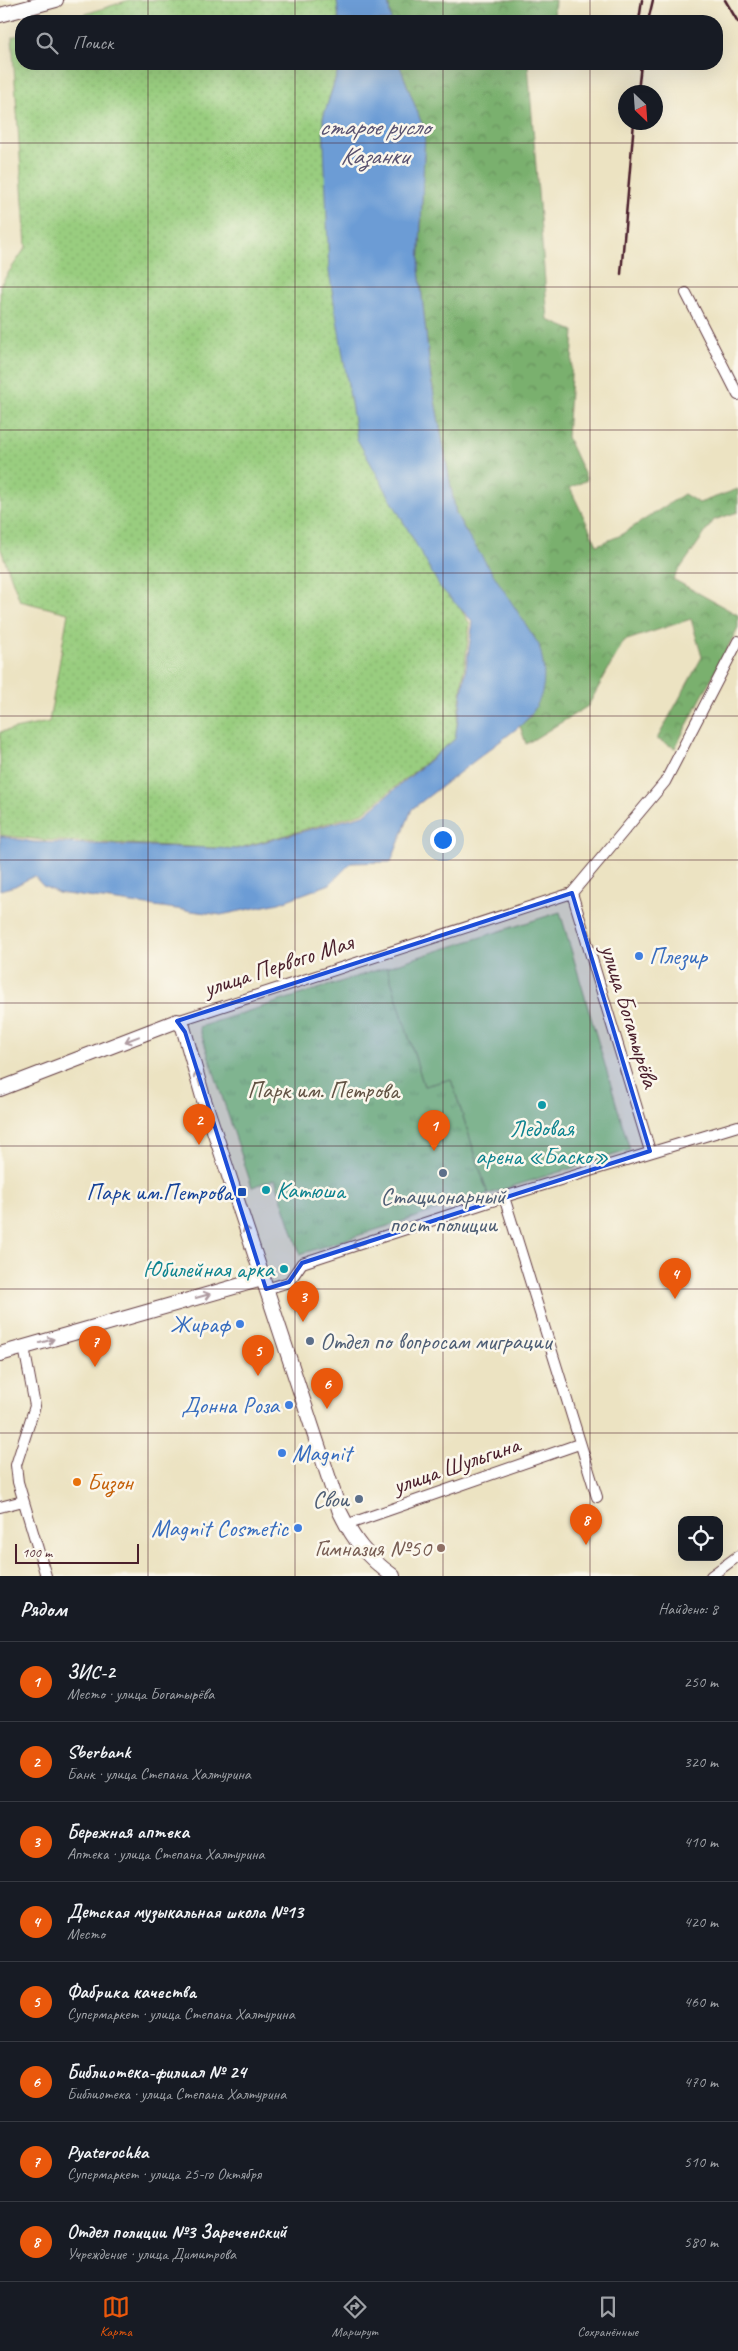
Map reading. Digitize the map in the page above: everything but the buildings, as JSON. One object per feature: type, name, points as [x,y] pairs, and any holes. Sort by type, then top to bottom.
[{"type":"street","points":[[0,15],[56,0]]},
{"type":"street","points":[[686,293],[738,395]]},
{"type":"street","points":[[572,893],[666,782],[738,641]]},
{"type":"street","name":"улица Первого Мая","points":[[0,1089],[177,1021],[572,893]]},
{"type":"street","name":"улица Богатырёва","points":[[572,893],[650,1151]]},
{"type":"street","points":[[177,1021],[185,1032],[203,1097],[330,1486],[346,1525],[358,1545],[372,1561],[393,1576]]},
{"type":"street","points":[[0,1354],[264,1284],[289,1282],[302,1263],[650,1151],[738,1126]]},
{"type":"street","points":[[504,1197],[597,1497]]},
{"type":"street","points":[[24,1348],[35,1406],[16,1465],[23,1501],[46,1576]]},
{"type":"street","name":"улица Шульгина","points":[[346,1525],[579,1444]]},
{"type":"street","points":[[0,1507],[23,1501]]},
{"type":"street","points":[[711,1576],[738,1556]]},
{"type":"highlighted area","points":[[572,893],[650,1151],[302,1263],[289,1282],[266,1289],[185,1032],[177,1021]]},
{"type":"green space","points":[[129,0],[337,0],[338,15],[83,15]]},
{"type":"green space","points":[[388,0],[555,0],[554,15],[390,15]]},
{"type":"green space","points":[[15,36],[15,70],[338,70],[323,118],[357,439],[470,624],[455,739],[363,813],[236,849],[42,840],[0,835],[0,732],[49,722],[68,613],[20,601],[0,547],[0,285],[26,247],[12,37]]},
{"type":"green space","points":[[401,70],[528,70],[548,320],[574,331],[567,437],[587,480],[570,488],[597,545],[619,536],[684,494],[699,503],[738,489],[738,512],[714,520],[673,579],[738,615],[738,628],[675,748],[657,739],[702,657],[691,619],[624,641],[588,706],[526,744],[520,726],[532,715],[466,532],[456,514],[431,379],[419,269],[425,132]]},
{"type":"green space","points":[[560,912],[630,1150],[488,1194],[451,1079],[424,1086],[387,967]]},
{"type":"green space","name":"Парк им. Петрова","points":[[387,967],[424,1086],[451,1079],[488,1194],[300,1254],[275,1179],[252,1187],[199,1027]]},
{"type":"water","points":[[337,0],[388,0],[390,15],[338,15]]},
{"type":"water","name":"старое русло Казанки","points":[[338,70],[401,70],[425,132],[419,269],[431,379],[456,514],[539,645],[544,679],[540,699],[529,717],[520,726],[412,809],[391,862],[351,863],[330,884],[279,903],[221,915],[58,893],[43,886],[34,876],[15,886],[0,890],[0,836],[33,842],[237,849],[364,815],[455,739],[473,622],[440,587],[357,439],[329,272],[323,118]]},
{"type":"railway","points":[[640,15],[642,0]]},
{"type":"railway","points":[[649,15],[653,0]]},
{"type":"railway","points":[[725,0],[738,22]]},
{"type":"railway","points":[[639,85],[640,70]]},
{"type":"railway","points":[[621,274],[633,130]]},
{"type":"place","name":"Плезир","points":[[639,956]]},
{"type":"place","name":"Ледовая арена «Баско»","points":[[542,1105]]},
{"type":"place","name":"Sberbank","points":[[199,1145]]},
{"type":"place","name":"ЗИС-2","points":[[434,1151]]},
{"type":"place","name":"Стационарный пост полиции","points":[[443,1173]]},
{"type":"place","name":"Катюша","points":[[266,1190]]},
{"type":"place","name":"Парк им.Петрова","points":[[242,1192]]},
{"type":"place","name":"Юбилейная арка","points":[[284,1269]]},
{"type":"place","name":"Детская музыкальная школа №13","points":[[675,1299]]},
{"type":"place","name":"Бережная аптека","points":[[303,1322]]},
{"type":"place","name":"Жираф","points":[[240,1324]]},
{"type":"place","name":"Отдел по вопросам миграции","points":[[310,1341]]},
{"type":"place","name":"Pyaterochka","points":[[95,1367]]},
{"type":"place","name":"Фабрика качества","points":[[258,1376]]},
{"type":"place","name":"Донна Роза","points":[[289,1405]]},
{"type":"place","name":"Библиотека-филиал № 24","points":[[327,1409]]},
{"type":"place","name":"Magnit","points":[[282,1453]]},
{"type":"place","name":"Бизон","points":[[77,1482]]},
{"type":"place","name":"Свои","points":[[359,1499]]},
{"type":"place","name":"Magnit Cosmetic","points":[[298,1528]]},
{"type":"place","name":"Отдел полиции №3 Зареченский","points":[[586,1545]]},
{"type":"place","name":"Гимназия №50","points":[[441,1548]]}]
